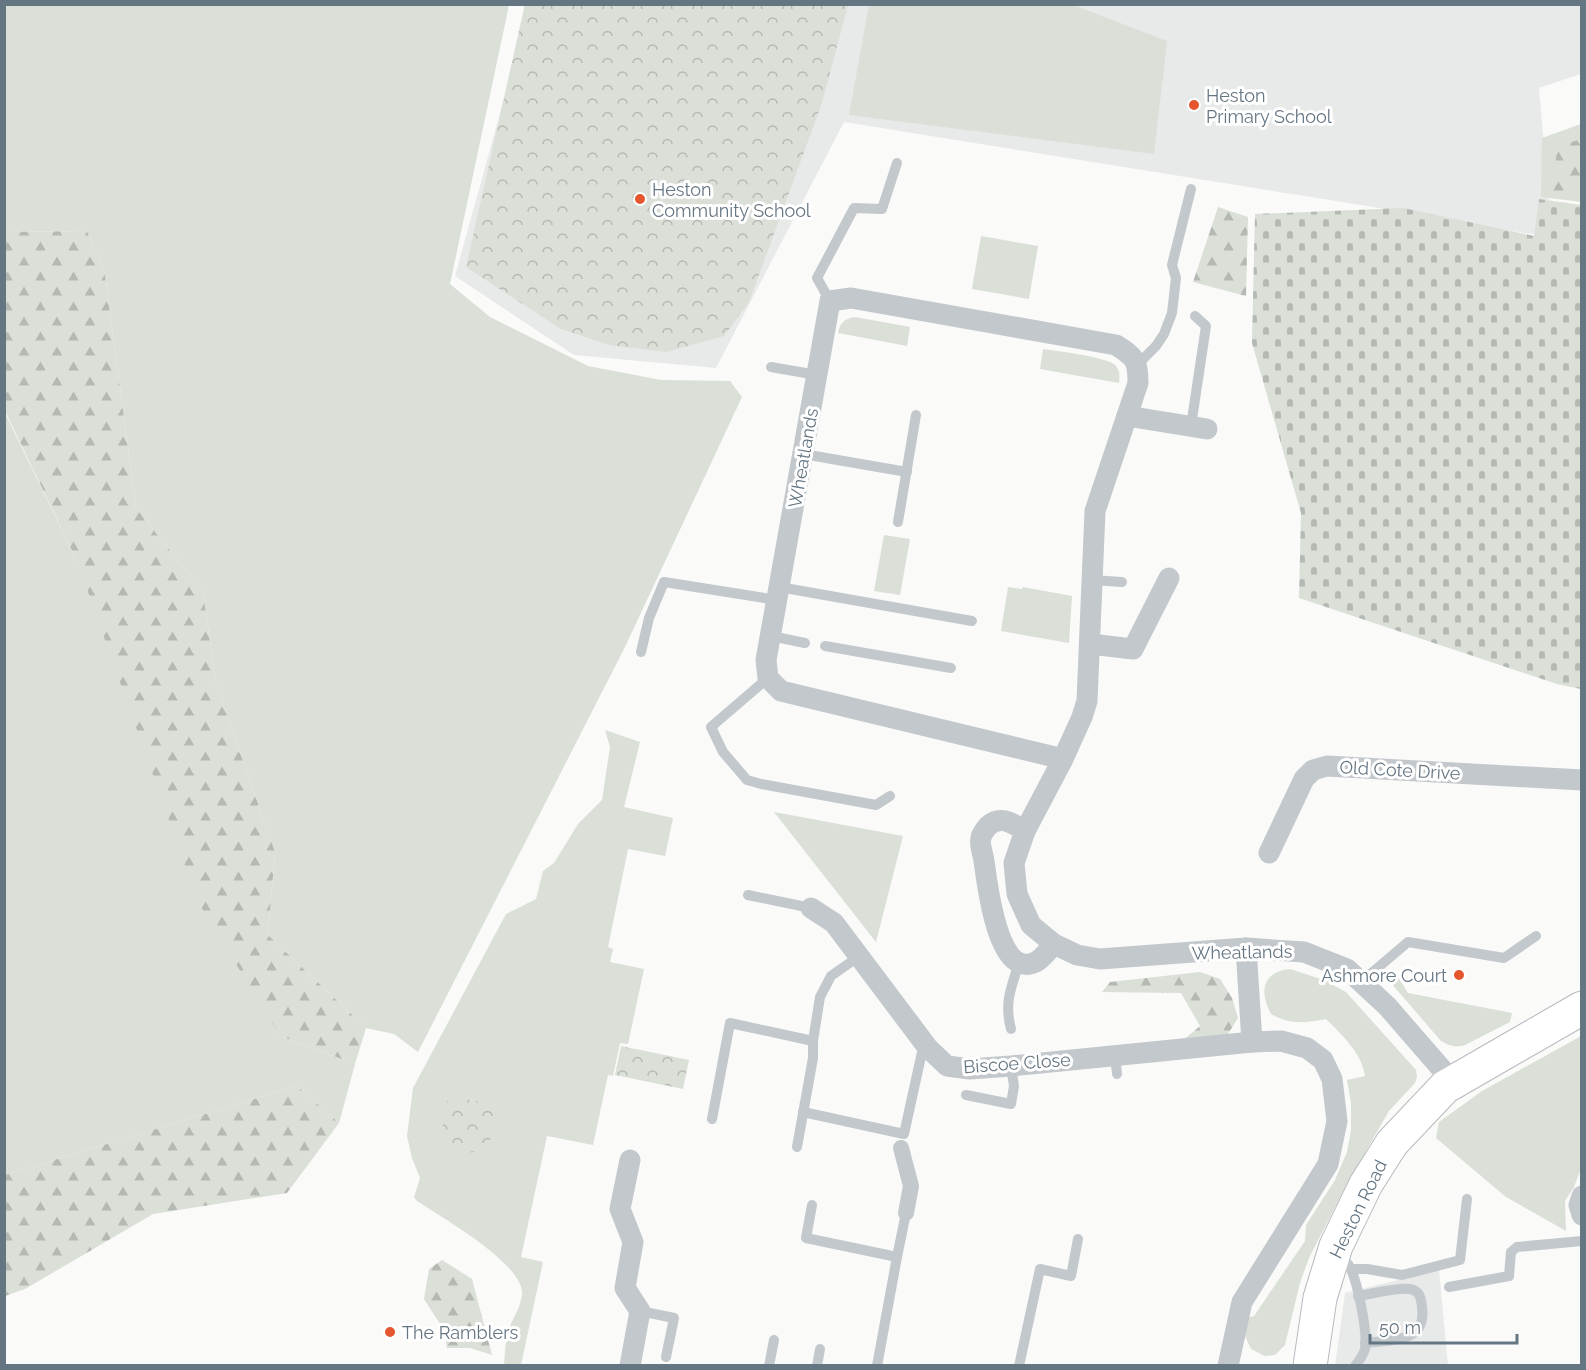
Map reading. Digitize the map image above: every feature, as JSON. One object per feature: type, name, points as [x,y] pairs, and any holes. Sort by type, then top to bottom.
[{"type":"main road","name":"Heston Road","points":[[1310,1365],[1320,1298],[1344,1258],[1366,1184],[1392,1143],[1428,1103],[1453,1082],[1581,1008]]},
{"type":"street","points":[[830,301],[851,298],[1116,345],[1129,353],[1138,364]]},
{"type":"street","name":"Wheatlands","points":[[768,678],[766,660],[830,301]]},
{"type":"street","name":"Wheatlands","points":[[1138,364],[1138,383],[1095,511],[1087,701],[1063,759],[1025,831],[1014,863],[1017,894],[1031,925],[1054,944],[1077,955],[1100,959],[1246,948],[1304,952],[1347,969],[1387,1006],[1453,1082]]},
{"type":"street","points":[[1127,416],[1199,428]]},
{"type":"street","points":[[1090,644],[1133,649],[1169,578]]},
{"type":"street","points":[[768,678],[781,691],[1063,759]]},
{"type":"street","name":"Old Cote Drive","points":[[1269,853],[1304,778],[1313,770],[1328,766],[1581,780]]},
{"type":"street","points":[[1025,831],[1007,821],[996,820],[986,828],[981,838],[990,901],[1000,934],[1011,958],[1019,963],[1028,964],[1041,961],[1054,944]]},
{"type":"street","name":"Biscoe Close","points":[[812,908],[834,923],[924,1043],[948,1066],[970,1069],[1011,1066],[1116,1065],[1252,1042],[1281,1041],[1307,1048],[1323,1060],[1332,1079],[1336,1121],[1328,1164],[1242,1302],[1228,1365]]},
{"type":"street","points":[[1246,948],[1252,1042]]},
{"type":"street","points":[[902,1141],[911,1186],[906,1212]]},
{"type":"street","points":[[630,1160],[620,1209],[633,1242],[625,1288],[640,1311],[630,1365]]},
{"type":"street","points":[[1581,1196],[1579,1205],[1581,1215]]},
{"type":"lane","points":[[830,301],[816,278],[854,208],[882,209],[897,163]]},
{"type":"lane","points":[[1138,364],[1156,346],[1164,334],[1172,313],[1176,278],[1172,265],[1191,189]]},
{"type":"lane","points":[[1195,316],[1206,326],[1199,428]]},
{"type":"lane","points":[[771,367],[818,375]]},
{"type":"lane","points":[[898,522],[916,416]]},
{"type":"lane","points":[[803,454],[907,472]]},
{"type":"lane","points":[[1092,579],[1122,582]]},
{"type":"lane","points":[[641,652],[649,618],[664,582],[778,594],[972,621]]},
{"type":"lane","points":[[771,636],[805,643]]},
{"type":"lane","points":[[825,646],[951,668]]},
{"type":"lane","points":[[768,678],[711,727],[723,752],[747,780],[876,805],[890,796]]},
{"type":"lane","name":"Biscoe Close","points":[[748,895],[812,908]]},
{"type":"lane","points":[[1361,982],[1408,942],[1504,958],[1536,936]]},
{"type":"lane","points":[[797,1147],[813,1058],[813,1041],[820,997],[831,976],[858,957]]},
{"type":"lane","points":[[1011,1029],[1006,1013],[1009,993],[1019,963]]},
{"type":"lane","points":[[712,1119],[730,1023],[813,1041]]},
{"type":"lane","points":[[803,1112],[902,1141],[924,1043]]},
{"type":"lane","points":[[966,1095],[1011,1104],[1014,1086],[1011,1066]]},
{"type":"lane","points":[[1344,1258],[1367,1269],[1402,1275],[1460,1260],[1467,1199]]},
{"type":"lane","points":[[812,1205],[806,1238],[897,1257]]},
{"type":"lane","points":[[877,1365],[906,1212]]},
{"type":"lane","points":[[1019,1365],[1040,1269],[1071,1276],[1078,1239]]},
{"type":"lane","points":[[1449,1287],[1509,1276],[1511,1252],[1517,1247],[1581,1241]]},
{"type":"lane","points":[[1344,1258],[1356,1279],[1365,1343],[1363,1355],[1355,1365]]},
{"type":"lane","points":[[1358,1296],[1407,1289],[1421,1297],[1423,1316],[1417,1333],[1406,1337],[1365,1343]]},
{"type":"lane","points":[[640,1311],[674,1318],[666,1357]]},
{"type":"lane","points":[[769,1365],[774,1340]]},
{"type":"lane","points":[[817,1365],[820,1349]]},
{"type":"shaded area","points":[[530,5],[1581,5],[1581,74],[1539,88],[1554,238],[844,122],[716,368],[574,355],[455,276]]},
{"type":"shaded area","points":[[1439,1270],[1448,1365],[1335,1366],[1345,1293]]},
{"type":"green space","name":"Heston Community School","points":[[525,4],[848,5],[822,103],[749,302],[724,336],[667,352],[609,345],[561,329],[466,267]]},
{"type":"green space","points":[[4,5],[509,5],[450,284],[490,317],[588,366],[661,380],[730,381],[742,397],[625,647],[418,1052],[394,1034],[366,1028],[268,935],[275,852],[216,684],[203,592],[136,508],[105,275],[87,231],[5,232]]},
{"type":"green space","points":[[869,5],[1073,5],[1167,41],[1154,154],[849,115]]},
{"type":"green space","points":[[1581,124],[1581,202],[1541,197],[1542,138]]},
{"type":"green space","points":[[1581,139],[1581,195],[1553,192],[1557,147]]},
{"type":"green space","points":[[1539,199],[1581,205],[1581,689],[1557,684],[1299,598],[1301,513],[1252,343],[1255,214],[1403,208],[1534,236]]},
{"type":"green space","points":[[1218,207],[1248,217],[1246,296],[1193,282]]},
{"type":"green space","points":[[87,231],[105,275],[136,508],[203,592],[216,684],[275,852],[268,935],[366,1028],[355,1064],[280,1036],[198,902],[77,561],[5,411],[5,232]]},
{"type":"green space","points":[[981,236],[1038,246],[1029,299],[972,289]]},
{"type":"green space","points":[[855,317],[910,327],[907,346],[838,333],[843,322]]},
{"type":"green space","points":[[1043,349],[1110,362],[1118,369],[1119,383],[1040,369]]},
{"type":"green space","points":[[4,411],[77,561],[280,1036],[355,1064],[339,1123],[297,1086],[5,1175]]},
{"type":"green space","points":[[884,535],[910,539],[900,595],[874,591]]},
{"type":"green space","points":[[1008,587],[1022,589],[1023,587],[1072,596],[1069,643],[1001,631]]},
{"type":"green space","points":[[605,730],[640,742],[624,807],[673,818],[665,856],[628,849],[608,947],[613,949],[610,962],[644,969],[628,1044],[620,1043],[613,1076],[608,1075],[593,1145],[547,1136],[521,1257],[543,1262],[521,1365],[504,1365],[508,1333],[522,1294],[519,1282],[510,1269],[479,1242],[414,1197],[420,1178],[407,1136],[413,1088],[506,914],[536,899],[543,871],[554,863],[578,824],[602,800],[610,747]]},
{"type":"green space","points":[[774,812],[903,836],[876,942]]},
{"type":"green space","points":[[1290,969],[1324,980],[1346,992],[1416,1070],[1417,1077],[1415,1083],[1389,1111],[1346,1186],[1309,1258],[1300,1283],[1285,1345],[1275,1355],[1265,1356],[1251,1349],[1245,1336],[1246,1318],[1254,1316],[1305,1241],[1306,1225],[1335,1180],[1347,1152],[1351,1130],[1351,1103],[1347,1080],[1365,1076],[1356,1052],[1326,1019],[1298,1022],[1271,1014],[1265,998],[1266,984],[1274,974]]},
{"type":"green space","points":[[1393,969],[1408,993],[1512,1013],[1510,1022],[1465,1045],[1447,1044],[1441,1041],[1385,976]]},
{"type":"green space","points":[[1200,972],[1220,979],[1232,998],[1238,1018],[1226,1037],[1182,1041],[1200,1026],[1181,993],[1102,992],[1110,982]]},
{"type":"green space","points":[[1581,1036],[1581,1168],[1574,1187],[1565,1201],[1566,1231],[1506,1197],[1436,1138],[1439,1122],[1482,1091]]},
{"type":"green space","points":[[621,1046],[689,1060],[683,1089],[615,1075]]},
{"type":"green space","points":[[297,1086],[339,1123],[287,1193],[153,1214],[25,1289],[5,1296],[5,1175]]},
{"type":"green space","points":[[448,1096],[498,1105],[493,1134],[486,1145],[473,1152],[466,1152],[459,1151],[447,1142],[443,1125]]},
{"type":"green space","points":[[442,1260],[472,1279],[492,1355],[470,1348],[447,1348],[444,1330],[424,1299],[429,1269]]},
{"type":"place","name":"Heston Primary School","points":[[1194,105]]},
{"type":"place","name":"Heston Community School","points":[[640,199]]},
{"type":"place","name":"Ashmore Court","points":[[1459,975]]},
{"type":"place","name":"The Ramblers","points":[[390,1332]]}]
